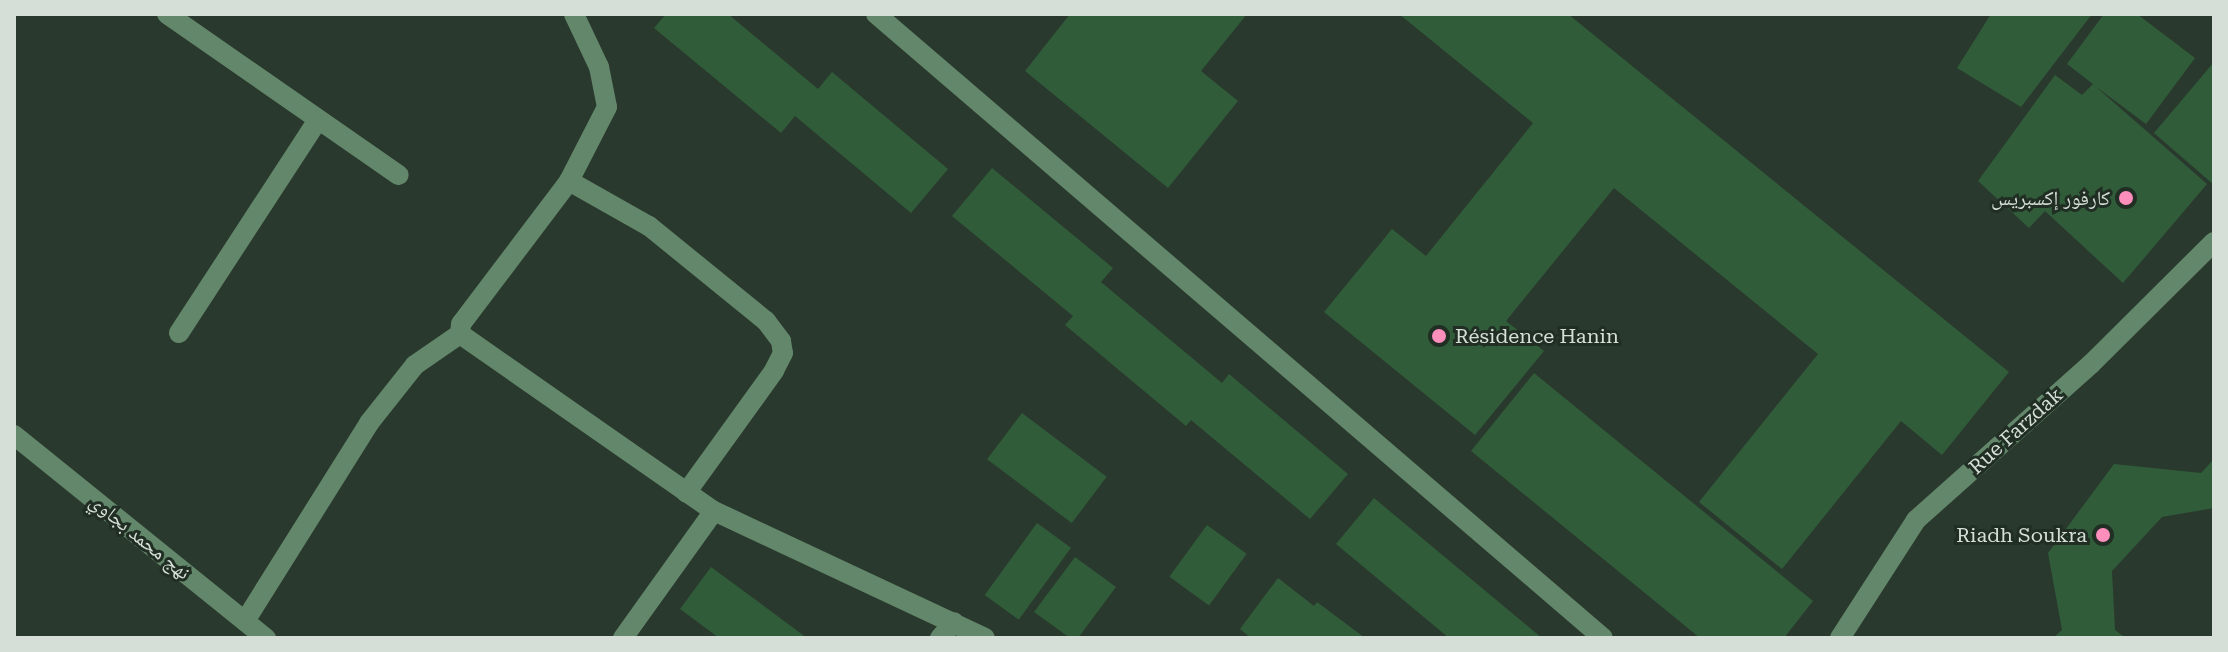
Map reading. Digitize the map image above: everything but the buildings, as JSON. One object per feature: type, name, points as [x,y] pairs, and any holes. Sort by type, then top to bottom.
[{"type":"street","points":[[167,14],[399,175]]},
{"type":"street","points":[[245,621],[369,423],[415,365],[460,334],[461,324],[569,181],[607,107],[599,67],[574,14]]},
{"type":"street","points":[[876,14],[1603,638]]},
{"type":"street","points":[[179,333],[318,120]]},
{"type":"street","points":[[569,181],[649,226],[766,321],[781,341],[783,353],[774,371],[686,493]]},
{"type":"street","name":"Rue Farzdak","points":[[1840,638],[1916,520],[2091,364],[2214,242]]},
{"type":"street","points":[[460,334],[714,511],[985,638]]},
{"type":"street","name":"نهج محمد بجاوي","points":[[14,435],[266,638]]},
{"type":"street","points":[[623,638],[714,511]]},
{"type":"street","points":[[940,638],[954,622]]},
{"type":"place","name":"كارفور إكسبريس","points":[[2126,198]]},
{"type":"place","name":"Résidence Hanin","points":[[1439,336]]},
{"type":"place","name":"Riadh Soukra","points":[[2103,535]]}]
